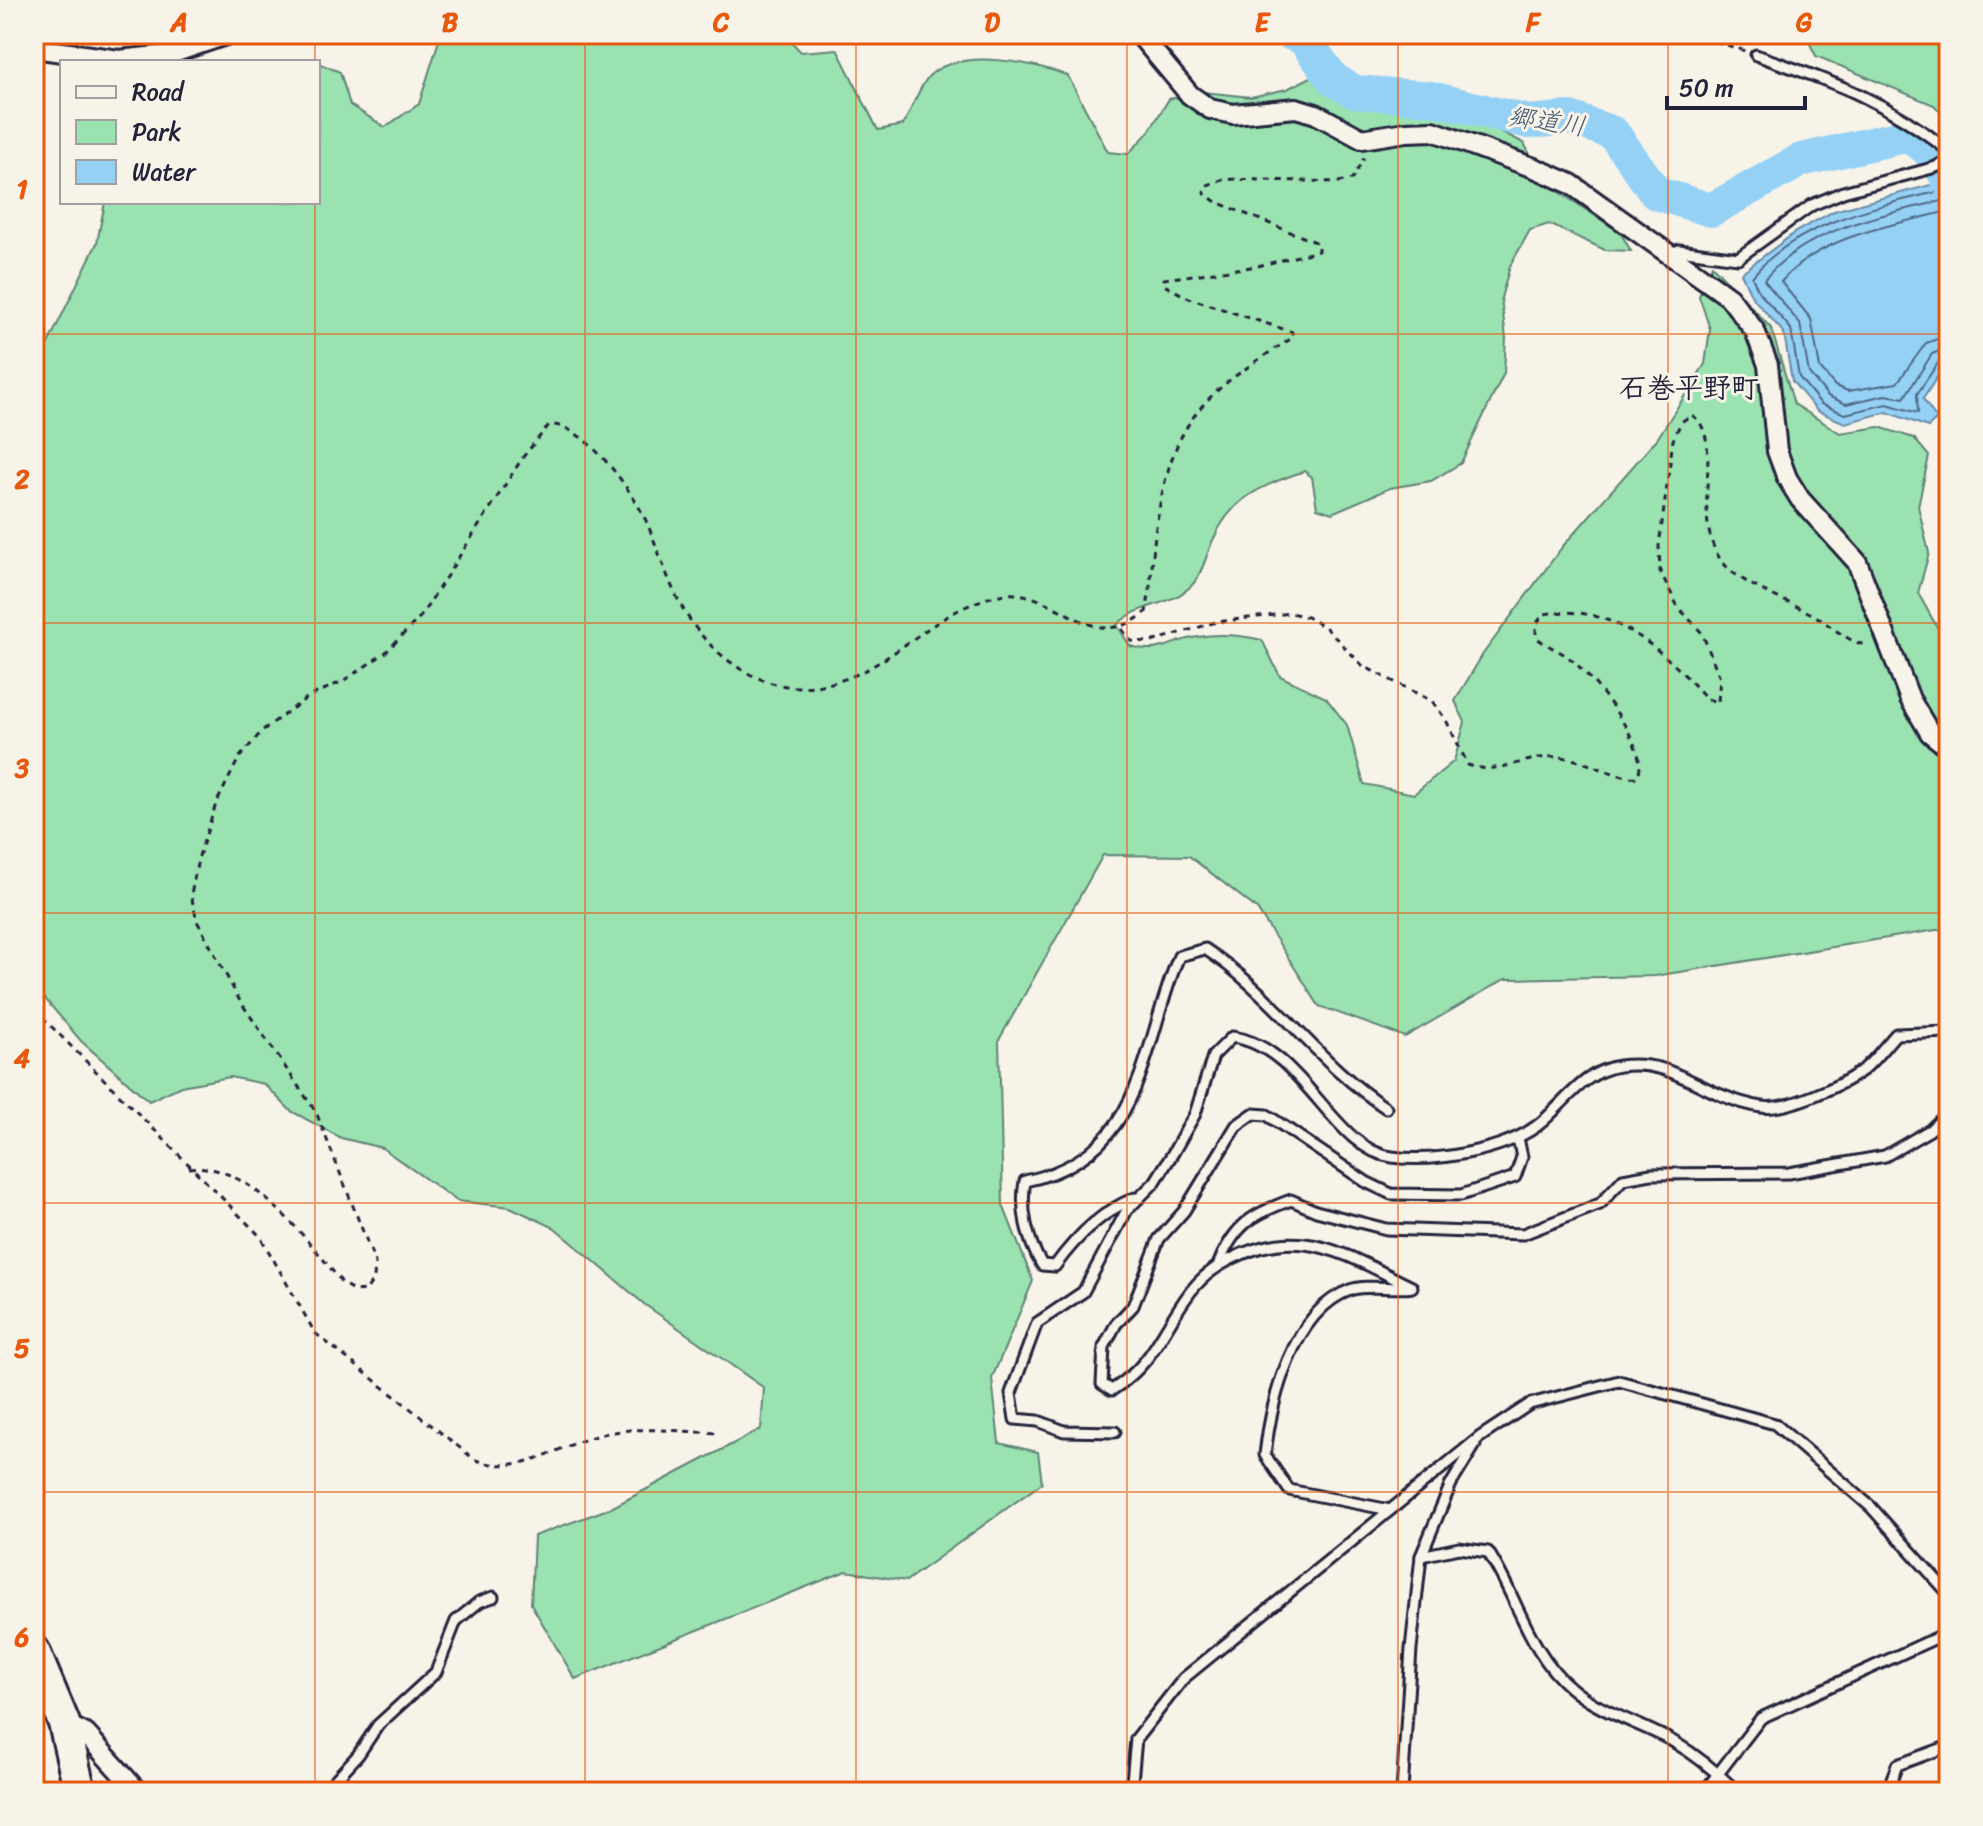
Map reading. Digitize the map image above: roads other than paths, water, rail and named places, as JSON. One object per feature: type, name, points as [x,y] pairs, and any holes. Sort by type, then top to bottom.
[{"type":"main road","points":[[34,1651],[64,1723],[80,1792]]},
{"type":"street","points":[[34,48],[119,60],[167,55],[229,34]]},
{"type":"street","points":[[1139,34],[1190,95],[1210,109],[1233,114],[1296,108],[1316,114],[1362,139],[1433,131],[1571,184],[1729,297],[1755,331],[1768,365],[1777,451],[1787,478],[1800,499],[1857,562],[1910,699],[1930,733],[1949,748]]},
{"type":"street","points":[[64,1723],[86,1734],[138,1792]]},
{"type":"lane","points":[[1756,55],[1872,98],[1907,118],[1949,151]]},
{"type":"lane","points":[[1670,253],[1679,250],[1738,258],[1812,205],[1843,192],[1936,167],[1949,159]]},
{"type":"lane","points":[[1142,1196],[1111,1207],[1070,1246],[1055,1266],[1042,1265],[1034,1251],[1021,1201],[1025,1181],[1064,1171],[1084,1159],[1128,1109],[1157,1031],[1165,990],[1179,956],[1205,949],[1232,967],[1351,1085],[1386,1108]]},
{"type":"lane","points":[[1115,1432],[1064,1431],[1038,1421],[1015,1419],[1011,1393],[1037,1323],[1083,1292],[1127,1210],[1155,1182],[1195,1114],[1213,1056],[1232,1037],[1250,1039],[1297,1073],[1325,1107],[1363,1144],[1390,1157],[1463,1154],[1518,1138],[1541,1123],[1594,1072],[1617,1066],[1653,1063],[1723,1096],[1764,1108],[1820,1094],[1862,1070],[1896,1034],[1949,1032]]},
{"type":"lane","points":[[1518,1138],[1522,1157],[1515,1177],[1461,1195],[1391,1194],[1354,1175],[1267,1115],[1253,1114],[1236,1126],[1184,1211],[1159,1239],[1133,1306],[1116,1324],[1104,1347],[1102,1384],[1112,1390],[1130,1379],[1156,1350],[1191,1291],[1219,1263],[1229,1237],[1258,1212],[1291,1200],[1316,1211],[1386,1229],[1523,1234],[1600,1204],[1623,1179],[1651,1174],[1789,1173],[1885,1156],[1930,1130],[1949,1112]]},
{"type":"lane","points":[[1219,1263],[1265,1248],[1305,1244],[1348,1258],[1412,1287],[1353,1289],[1319,1306],[1287,1364],[1270,1414],[1265,1455],[1289,1490],[1390,1510]]},
{"type":"lane","points":[[1131,1792],[1136,1739],[1184,1678],[1480,1437],[1530,1404],[1619,1381],[1775,1424],[1871,1507],[1949,1594]]},
{"type":"lane","points":[[1402,1792],[1411,1649],[1421,1556],[1451,1484],[1480,1437]]},
{"type":"lane","points":[[1421,1556],[1459,1548],[1488,1552],[1507,1582],[1535,1647],[1571,1688],[1630,1722],[1674,1742],[1718,1771],[1737,1792]]},
{"type":"lane","points":[[324,1792],[358,1755],[378,1725],[436,1672],[456,1621],[479,1602],[493,1597]]},
{"type":"lane","points":[[1704,1792],[1761,1718],[1936,1638],[1949,1637]]},
{"type":"lane","points":[[1887,1792],[1897,1765],[1949,1746]]},
{"type":"water","points":[[1949,180],[1949,358],[1923,399],[1937,419],[1928,427],[1887,412],[1845,423],[1817,411],[1792,381],[1784,333],[1752,297],[1741,273],[1797,231],[1834,211]]},
{"type":"waterway","name":"郷道川","points":[[1292,34],[1303,38],[1334,80],[1355,92],[1431,98],[1529,122],[1570,118],[1613,133],[1656,193],[1711,210],[1801,160],[1905,136],[1926,148],[1949,181]]},
{"type":"district","name":"石巻平野町","points":[[1689,387]]}]
